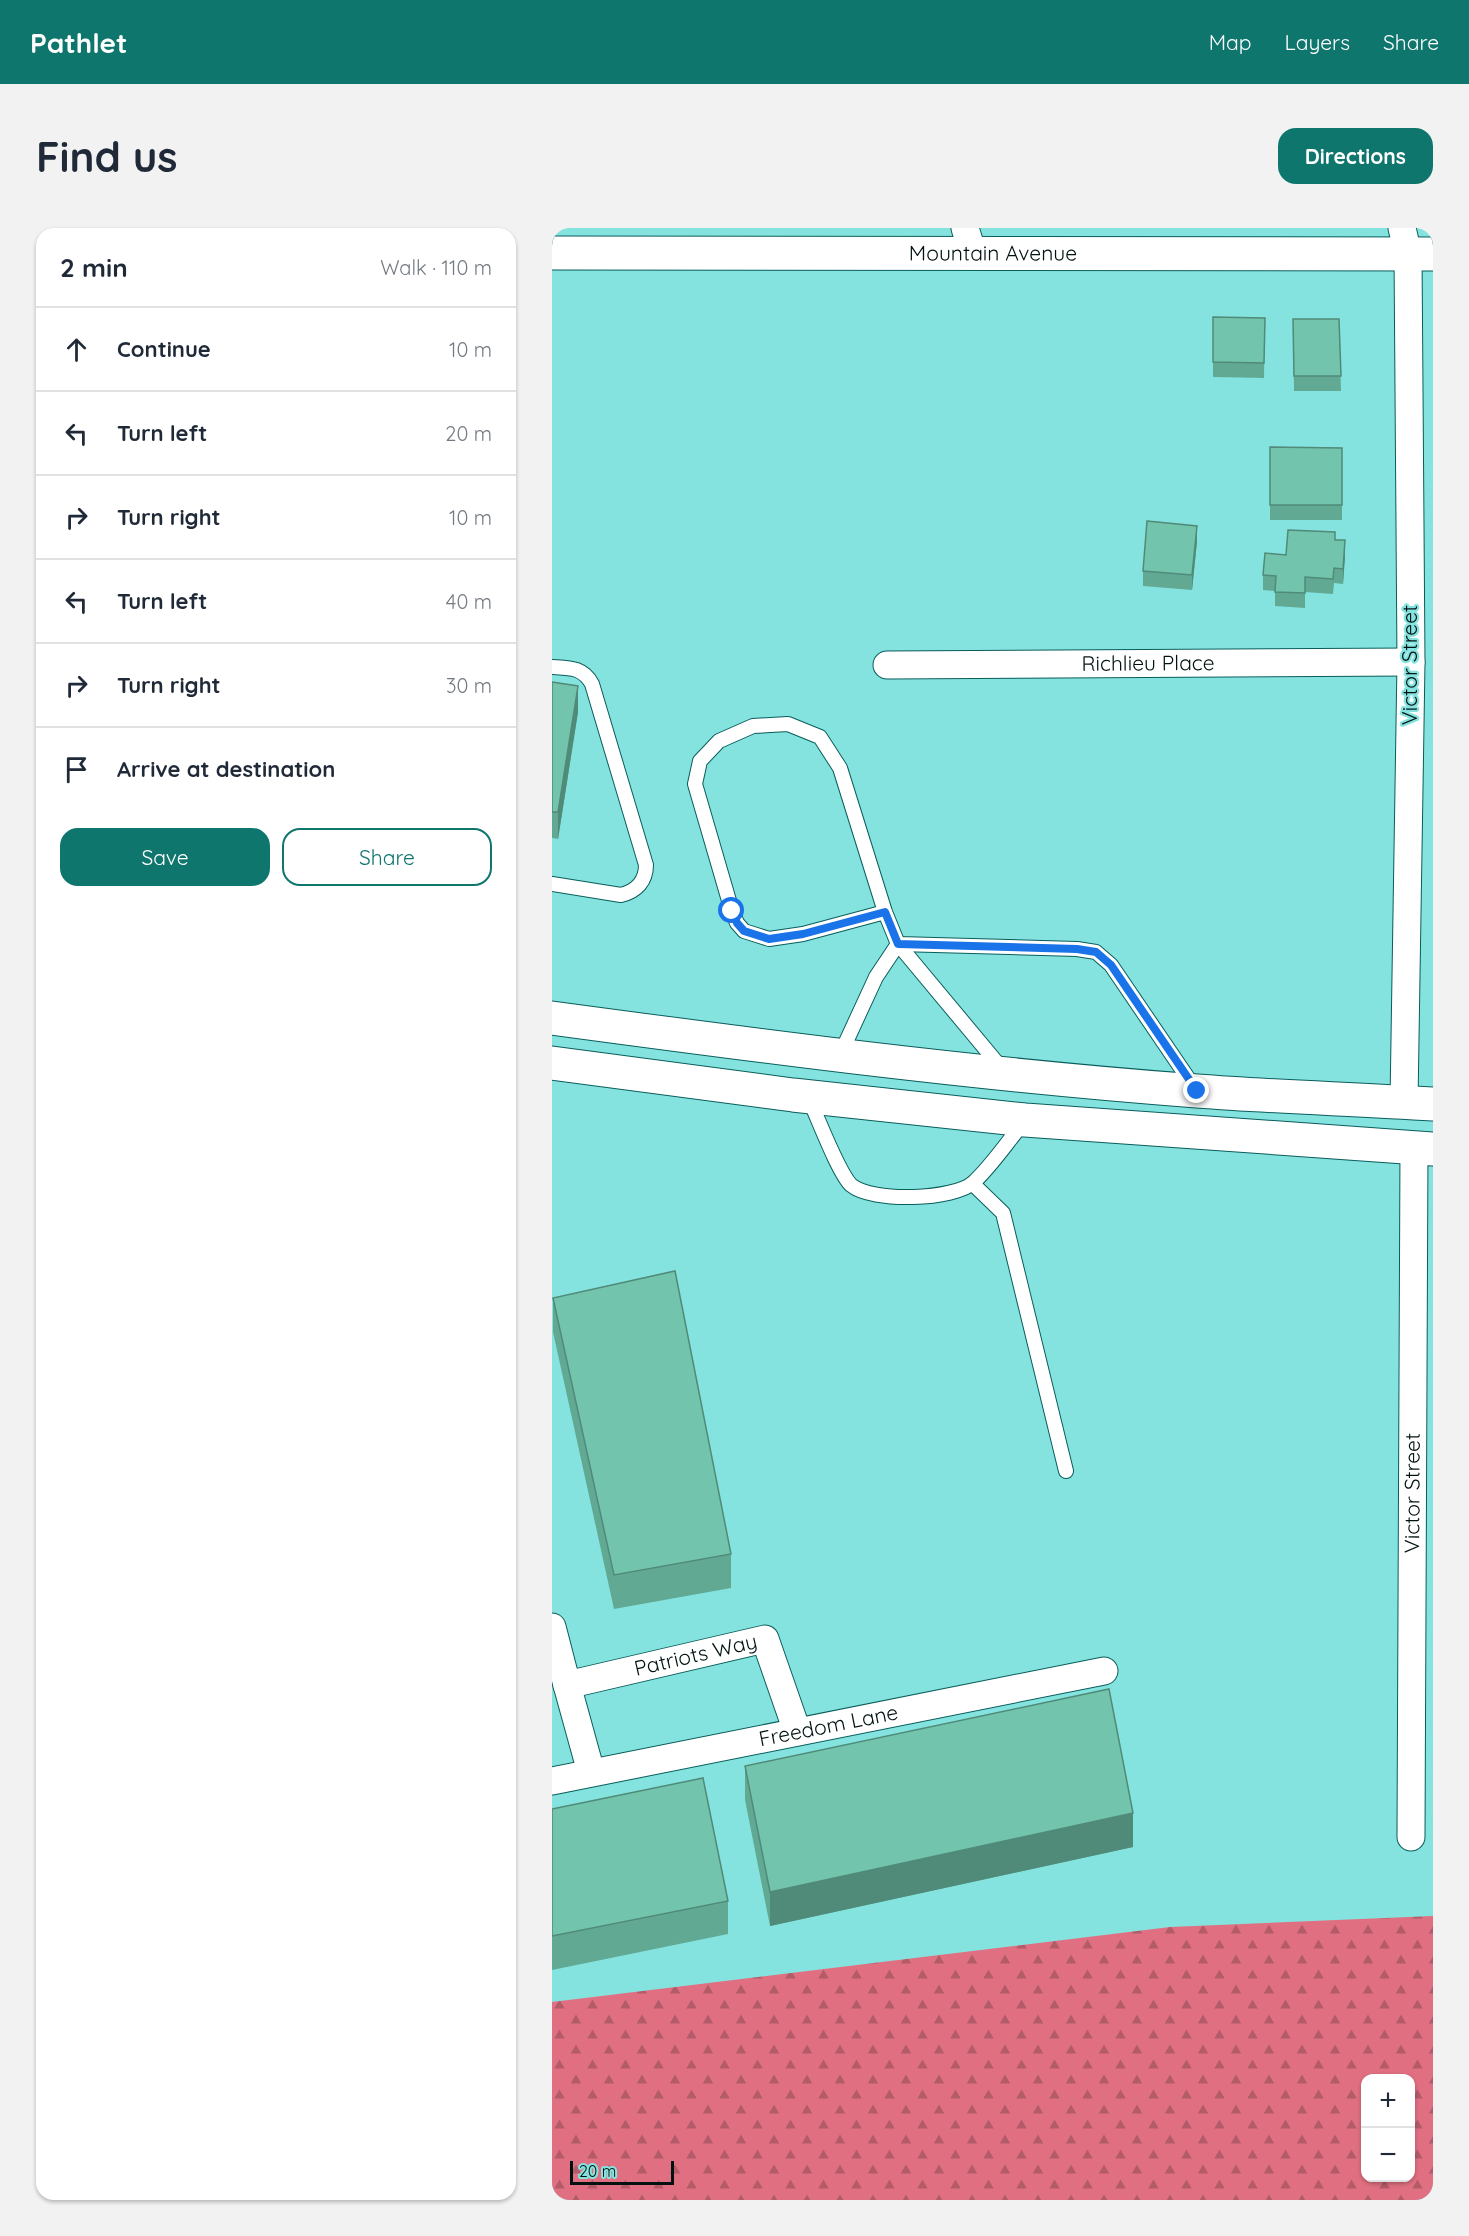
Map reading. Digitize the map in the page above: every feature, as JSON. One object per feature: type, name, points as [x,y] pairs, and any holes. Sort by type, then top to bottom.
[{"type":"main road","name":"Mountain Avenue","points":[[553,251],[969,241],[1414,245]]},
{"type":"main road","points":[[552,1018],[839,1056],[1006,1074],[1197,1091],[1419,1103]]},
{"type":"main road","points":[[552,1063],[808,1097],[1025,1120],[1424,1148]]},
{"type":"street","name":"Victor Street","points":[[1414,245],[1411,662],[1419,1103]]},
{"type":"street","name":"Richlieu Place","points":[[887,665],[1411,662]]},
{"type":"street","name":"Victor Street","points":[[1411,1837],[1424,1148]]},
{"type":"street","points":[[552,1627],[591,1772]]},
{"type":"street","name":"Patriots Way","points":[[567,1685],[765,1639],[796,1731]]},
{"type":"street","name":"Freedom Lane","points":[[552,1781],[1104,1671]]},
{"type":"lane","points":[[552,667],[578,669],[592,684],[646,865],[646,873],[638,887],[630,893],[621,895],[552,884]]},
{"type":"lane","points":[[885,912],[803,934],[769,939],[744,931],[737,923],[732,911],[695,784],[700,761],[719,741],[753,726],[788,724],[820,737],[840,768],[885,912],[898,944],[1006,1074]]},
{"type":"lane","points":[[898,944],[1077,949],[1096,952],[1111,965],[1197,1091]]},
{"type":"lane","points":[[839,1056],[876,976],[898,944]]},
{"type":"lane","points":[[808,1097],[841,1168],[852,1185],[872,1194],[896,1198],[941,1194],[973,1184],[1025,1120]]},
{"type":"lane","points":[[973,1184],[1003,1213],[1066,1472]]},
{"type":"green space","points":[[1433,1916],[1433,2200],[552,2200],[552,2002],[1170,1927]]},
{"type":"building","points":[[1213,317],[1265,318],[1264,363],[1213,362]]},
{"type":"building","points":[[1293,319],[1339,319],[1341,376],[1294,376]]},
{"type":"building","points":[[1270,447],[1342,448],[1342,505],[1270,505]]},
{"type":"building","points":[[1147,521],[1197,526],[1192,575],[1143,571]]},
{"type":"building","points":[[1288,530],[1335,532],[1335,540],[1345,540],[1343,569],[1334,568],[1333,579],[1305,577],[1305,593],[1275,592],[1276,576],[1263,575],[1265,553],[1286,555]]},
{"type":"building","points":[[552,682],[578,686],[558,812],[552,812]]},
{"type":"building","points":[[675,1271],[731,1554],[614,1575],[553,1298]]},
{"type":"building","points":[[1109,1689],[1133,1813],[770,1892],[745,1766]]},
{"type":"building","points":[[703,1778],[728,1901],[552,1936],[552,1809]]},
{"type":"route","points":[[732,911],[737,923],[744,931],[769,939],[803,934],[885,912],[898,944],[955,944],[1077,949],[1096,952],[1111,965],[1197,1091]]}]
